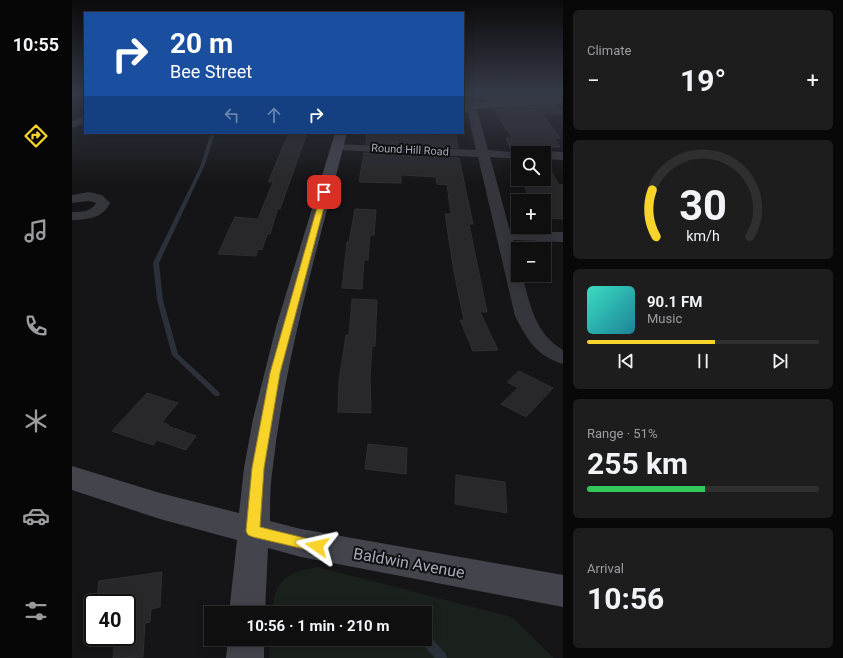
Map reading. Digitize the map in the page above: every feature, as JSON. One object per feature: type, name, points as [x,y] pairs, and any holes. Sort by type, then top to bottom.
[{"type":"street","points":[[476,124],[524,316],[538,341],[557,355],[563,357]]},
{"type":"street","points":[[248,606],[258,468],[275,373],[339,140]]},
{"type":"street","name":"Round Hill Road","points":[[339,140],[484,154],[511,155]]},
{"type":"street","points":[[551,155],[563,156]]},
{"type":"street","points":[[72,199],[93,197],[102,200],[104,204],[100,209],[93,213],[72,216]]},
{"type":"street","points":[[504,235],[563,237]]},
{"type":"street","name":"Baldwin Avenue","points":[[72,478],[160,506],[301,544],[563,591]]},
{"type":"street","points":[[245,658],[246,646]]},
{"type":"shaded area","points":[[318,567],[512,617],[554,658],[269,658],[270,646],[432,646],[432,606],[273,606],[279,585],[290,575]]},
{"type":"building","points":[[503,124],[550,124],[560,138],[555,138],[560,147],[511,146],[511,150],[506,138],[512,138]]},
{"type":"building","points":[[289,134],[307,134],[280,209],[278,208],[270,234],[267,234],[262,250],[258,249],[256,256],[218,254],[235,217],[258,219],[273,182],[268,182]]},
{"type":"building","points":[[367,134],[456,134],[458,148],[366,144]]},
{"type":"building","points":[[364,153],[459,158],[473,224],[469,224],[487,312],[480,312],[498,350],[473,351],[460,320],[464,320],[454,272],[445,214],[451,214],[447,185],[437,184],[436,177],[401,175],[401,183],[359,182]]},
{"type":"building","points":[[551,171],[558,184],[563,185],[563,219],[551,218],[551,194],[527,194],[525,186],[551,186]]},
{"type":"building","points":[[355,209],[376,210],[374,235],[370,235],[368,260],[364,260],[362,289],[342,288],[347,242],[349,242]]},
{"type":"building","points":[[352,299],[377,300],[375,346],[372,346],[370,377],[371,413],[338,412],[339,381],[346,335],[349,335]]},
{"type":"building","points":[[519,371],[553,388],[526,417],[501,404],[518,388],[507,382]]},
{"type":"building","points":[[147,393],[178,403],[162,422],[169,425],[168,426],[196,436],[186,450],[157,440],[153,445],[112,431]]},
{"type":"building","points":[[368,444],[407,448],[406,474],[365,469]]},
{"type":"building","points":[[456,475],[505,482],[507,513],[455,504]]},
{"type":"building","points":[[162,572],[160,607],[151,609],[150,622],[145,623],[143,657],[113,658],[114,646],[136,646],[136,594],[97,594],[99,581]]},
{"type":"waterway","points":[[213,134],[202,167],[156,263],[160,300],[175,355],[217,394]]},
{"type":"waterway","points":[[431,646],[442,658]]},
{"type":"route","points":[[317,546],[301,544],[253,531],[258,468],[275,373],[324,192]]}]
